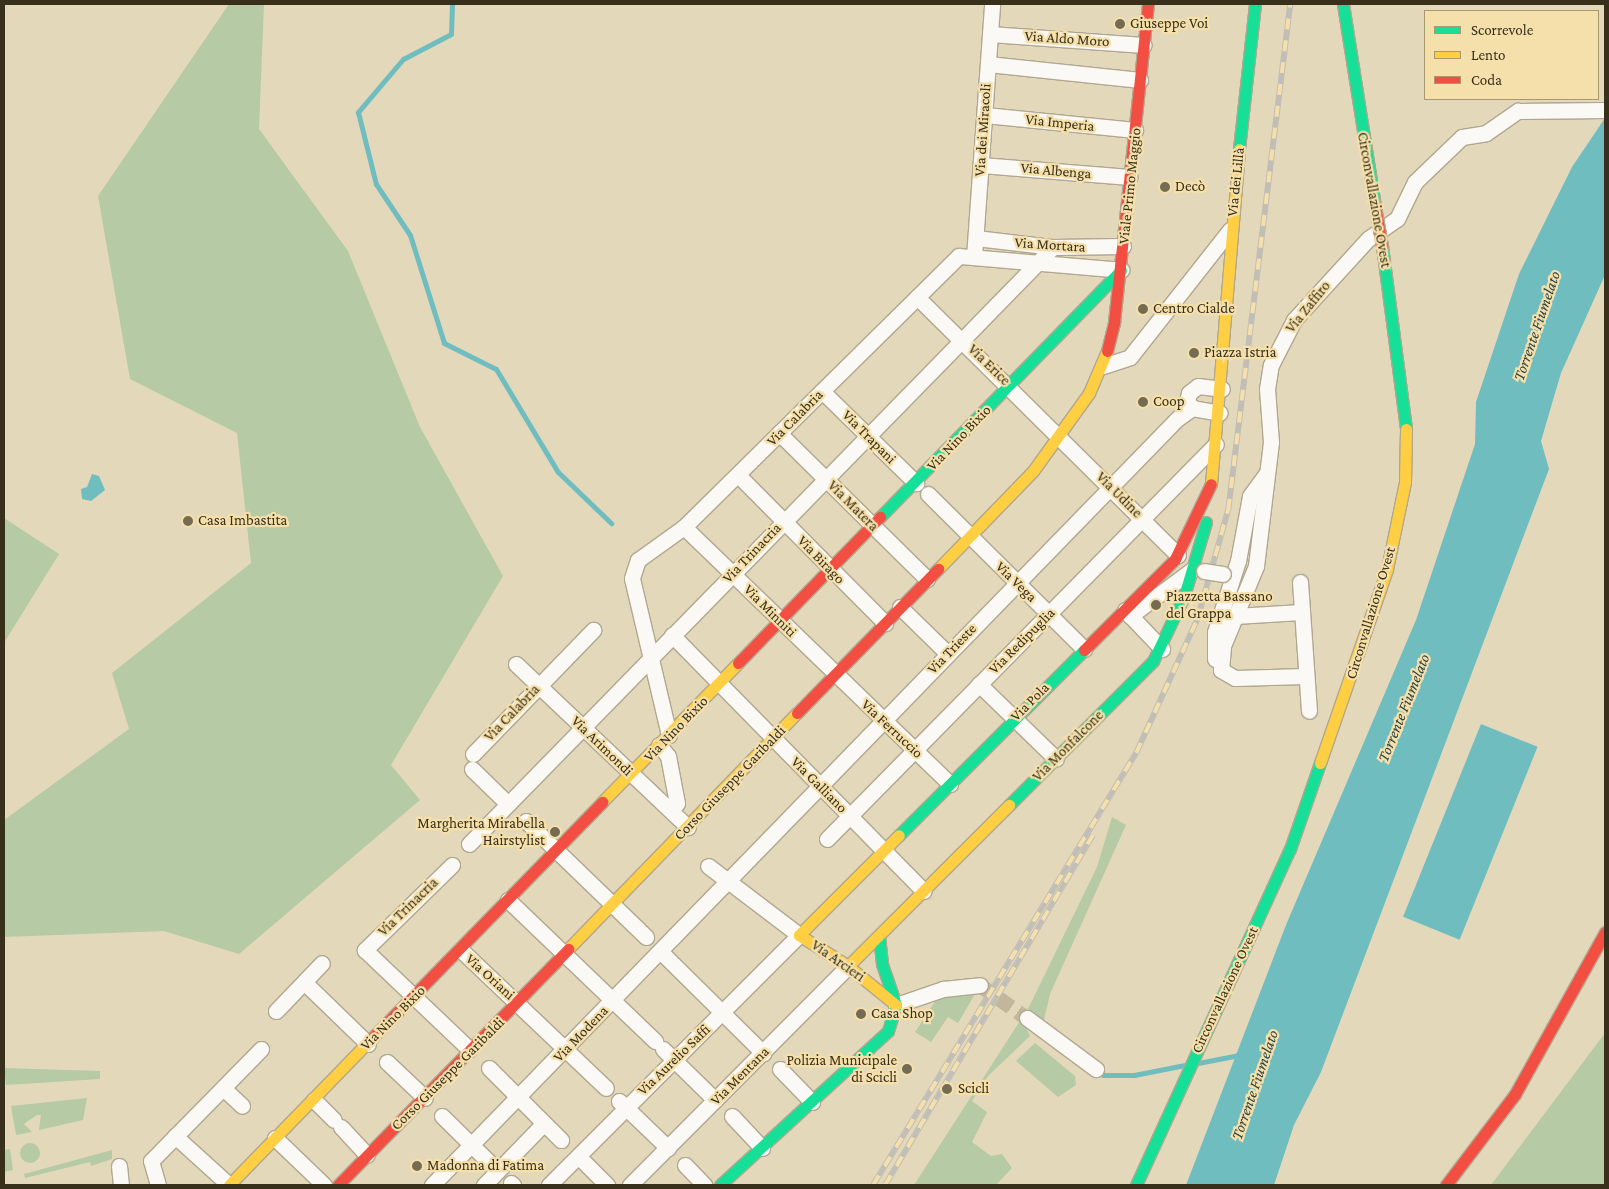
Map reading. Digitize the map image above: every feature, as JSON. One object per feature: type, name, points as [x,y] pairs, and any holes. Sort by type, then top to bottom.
[{"type":"main road","name":"Viale Primo Maggio","points":[[1103,366],[1122,270],[1148,4]]},
{"type":"main road","name":"Via dei Lillà","points":[[1231,228],[1255,4]]},
{"type":"main road","name":"Circonvallazione Ovest","points":[[1136,1185],[1290,849],[1387,569],[1405,482],[1407,433],[1382,246],[1344,4]]},
{"type":"main road","name":"Via Pola","points":[[799,935],[1084,649],[1127,613],[1178,555],[1212,482],[1222,389],[1231,228]]},
{"type":"main road","name":"Via Nino Bixio","points":[[229,1185],[557,852],[1122,270]]},
{"type":"main road","name":"Corso Giuseppe Garibaldi","points":[[338,1185],[469,1050],[518,1003],[1033,471],[1059,435],[1103,366]]},
{"type":"main road","name":"Via Monfalcone","points":[[848,966],[1056,759],[1162,649],[1199,569],[1212,482]]},
{"type":"main road","points":[[1446,1185],[1515,1094],[1605,932]]},
{"type":"main road","name":"Via Arcieri","points":[[799,935],[848,966],[896,1005]]},
{"type":"main road","points":[[720,1185],[888,1031],[896,1005],[882,964],[879,936]]},
{"type":"street","name":"Via dei Miracoli","points":[[974,257],[992,4]]},
{"type":"street","name":"Via Aldo Moro","points":[[990,34],[1144,45]]},
{"type":"street","points":[[988,64],[1140,80]]},
{"type":"street","name":"Via Zaffiro","points":[[1220,670],[1223,646],[1256,566],[1268,472],[1267,389],[1279,345],[1335,274],[1368,239],[1397,219],[1415,182],[1462,137],[1486,133],[1518,111],[1605,110]]},
{"type":"street","name":"Via Imperia","points":[[984,115],[1135,130]]},
{"type":"street","name":"Via Albenga","points":[[981,164],[1130,177]]},
{"type":"street","name":"Via dei Lillà","points":[[1103,366],[1130,357],[1231,228]]},
{"type":"street","name":"Via Mortara","points":[[976,238],[1053,247],[1123,246]]},
{"type":"street","name":"Via Trinacria","points":[[469,844],[652,657],[824,477],[1053,247]]},
{"type":"street","name":"Via Calabria","points":[[652,657],[632,578],[638,560],[684,527],[959,256],[974,257]]},
{"type":"street","points":[[974,257],[1122,270]]},
{"type":"street","name":"Via Erice","points":[[918,297],[1059,435]]},
{"type":"street","points":[[1220,413],[1192,408],[1187,401],[1189,393],[1198,386],[1222,389]]},
{"type":"street","name":"Via Trapani","points":[[822,391],[916,483]]},
{"type":"street","name":"Via Trieste","points":[[729,882],[819,786],[1110,487],[1178,419],[1192,408]]},
{"type":"street","name":"Via Matera","points":[[780,433],[927,579]]},
{"type":"street","name":"Via Udine","points":[[1059,435],[1178,555]]},
{"type":"street","name":"Via Redipuglia","points":[[827,839],[1216,444]]},
{"type":"street","points":[[1268,472],[1250,496],[1228,575],[1212,652],[1220,670],[1235,678],[1305,676]]},
{"type":"street","name":"Via Birago","points":[[738,475],[830,570],[885,623]]},
{"type":"street","points":[[928,494],[970,536]]},
{"type":"street","name":"Via Minniti","points":[[684,527],[834,675]]},
{"type":"street","name":"Via Vega","points":[[970,536],[1084,649]]},
{"type":"street","points":[[1162,649],[1127,613],[1199,569],[1228,575]]},
{"type":"street","points":[[1300,582],[1308,711]]},
{"type":"street","points":[[900,607],[948,654]]},
{"type":"street","points":[[1235,616],[1301,612]]},
{"type":"street","name":"Via Calabria","points":[[473,754],[593,630]]},
{"type":"street","name":"Via Galliano","points":[[672,636],[721,683],[773,739],[924,891]]},
{"type":"street","points":[[652,657],[664,740],[677,803],[671,810]]},
{"type":"street","name":"Via Arimondi","points":[[516,664],[688,827]]},
{"type":"street","name":"Via Ferruccio","points":[[834,675],[950,784]]},
{"type":"street","points":[[979,684],[1056,759]]},
{"type":"street","points":[[472,769],[508,804]]},
{"type":"street","points":[[526,822],[646,937]]},
{"type":"street","name":"Via Trinacria","points":[[414,997],[365,950],[452,865]]},
{"type":"street","name":"Via Arcieri","points":[[708,866],[799,935]]},
{"type":"street","name":"Via Modena","points":[[432,1185],[729,882]]},
{"type":"street","points":[[508,900],[715,1100]]},
{"type":"street","name":"Via Aurelio Saffi","points":[[549,1185],[578,1157],[623,1104],[664,1050],[723,1012],[799,935]]},
{"type":"street","name":"Via Oriani","points":[[461,950],[606,1088]]},
{"type":"street","points":[[661,952],[763,1053]]},
{"type":"street","points":[[276,1011],[322,963]]},
{"type":"street","name":"Via Mentana","points":[[630,1185],[848,966]]},
{"type":"street","points":[[304,982],[368,1044]]},
{"type":"street","points":[[896,1005],[943,989],[980,985]]},
{"type":"street","points":[[414,997],[469,1050]]},
{"type":"street","points":[[1027,1018],[1096,1069]]},
{"type":"street","points":[[158,1185],[151,1161],[261,1050]]},
{"type":"street","points":[[387,1062],[424,1098]]},
{"type":"street","points":[[489,1068],[561,1140]]},
{"type":"street","points":[[780,1069],[812,1102]]},
{"type":"street","points":[[223,1088],[242,1106]]},
{"type":"street","points":[[314,1100],[367,1155]]},
{"type":"street","points":[[623,1104],[668,1148]]},
{"type":"street","points":[[442,1116],[498,1171]]},
{"type":"street","points":[[732,1116],[762,1148]]},
{"type":"street","points":[[484,1185],[544,1123]]},
{"type":"street","points":[[175,1136],[229,1185]]},
{"type":"street","points":[[275,1138],[324,1185]]},
{"type":"street","points":[[578,1157],[607,1185]]},
{"type":"street","points":[[685,1165],[704,1185]]},
{"type":"street","points":[[119,1166],[121,1185]]},
{"type":"green space","points":[[229,4],[264,4],[259,129],[348,251],[420,427],[503,576],[391,765],[420,800],[239,954],[164,931],[4,937],[4,820],[129,729],[112,673],[251,563],[237,433],[130,379],[98,196]]},
{"type":"green space","points":[[4,518],[59,554],[4,643]]},
{"type":"green space","points":[[1112,817],[1126,825],[1050,994],[1044,1020],[1029,1015],[1024,1023],[1030,1036],[988,1076],[972,1101],[987,1112],[972,1142],[991,1156],[1002,1154],[1012,1168],[996,1185],[914,1185],[1029,1007],[1097,867]]},
{"type":"green space","points":[[978,989],[958,1023],[948,1017],[931,1042],[915,1032],[938,997]]},
{"type":"green space","points":[[1605,1033],[1605,1185],[1491,1185]]},
{"type":"green space","points":[[1035,1043],[1075,1076],[1076,1085],[1058,1097],[1016,1061]]},
{"type":"green space","points":[[4,1068],[100,1071],[100,1079],[6,1085]]},
{"type":"green space","points":[[87,1098],[83,1120],[39,1130],[41,1115],[37,1115],[24,1124],[32,1132],[16,1135],[11,1106]]},
{"type":"green space","points":[[30,1143],[37,1146],[40,1153],[37,1160],[30,1163],[23,1160],[20,1153],[23,1146]]},
{"type":"green space","points":[[10,1149],[13,1170],[4,1172],[4,1150]]},
{"type":"green space","points":[[112,1150],[112,1159],[91,1166],[90,1162],[25,1178],[24,1174]]},
{"type":"water","name":"Torrente Fiumelato","points":[[1605,118],[1605,275],[1561,373],[1541,441],[1549,469],[1321,1072],[1294,1125],[1274,1185],[1186,1185],[1286,925],[1416,620],[1475,444],[1476,402],[1519,274],[1572,167]]},
{"type":"water","points":[[92,474],[99,476],[105,490],[91,501],[82,499],[81,489],[87,487]]},
{"type":"water","points":[[1481,724],[1538,747],[1460,940],[1403,917]]},
{"type":"waterway","points":[[452,4],[451,34],[403,59],[358,112],[376,184],[410,235],[444,343],[496,369],[558,472],[611,523]]},
{"type":"waterway","points":[[1198,1063],[1239,1055]]},
{"type":"waterway","points":[[1103,1075],[1134,1075],[1185,1065]]},
{"type":"tunnel","points":[[980,985],[1027,1018]]},
{"type":"railway","points":[[873,1185],[1136,753],[1197,620],[1228,510],[1290,4]]},
{"type":"railway","points":[[885,1185],[1093,835]]},
{"type":"traffic: fast","points":[[1239,149],[1255,4]]},
{"type":"traffic: fast","points":[[1343,4],[1375,206]]},
{"type":"traffic: fast","points":[[1382,246],[1406,429]]},
{"type":"traffic: fast","points":[[880,517],[1121,270]]},
{"type":"traffic: fast","points":[[1009,805],[1153,661],[1184,596],[1206,522]]},
{"type":"traffic: fast","points":[[899,835],[1084,650]]},
{"type":"traffic: fast","points":[[1136,1185],[1290,849],[1320,763]]},
{"type":"traffic: fast","points":[[720,1185],[888,1031],[896,1005],[882,964],[879,936]]},
{"type":"traffic: slow","points":[[1211,484],[1239,149]]},
{"type":"traffic: slow","points":[[938,569],[1033,471],[1089,393],[1107,351]]},
{"type":"traffic: slow","points":[[1320,763],[1387,569],[1405,482],[1406,429]]},
{"type":"traffic: slow","points":[[602,802],[738,663]]},
{"type":"traffic: slow","points":[[568,949],[797,713]]},
{"type":"traffic: slow","points":[[848,966],[1009,805]]},
{"type":"traffic: slow","points":[[896,1005],[848,966],[799,935],[899,835]]},
{"type":"traffic: slow","points":[[229,1185],[372,1038]]},
{"type":"traffic: jam","points":[[1107,351],[1114,322],[1148,4]]},
{"type":"traffic: jam","points":[[1375,206],[1382,246]]},
{"type":"traffic: jam","points":[[1084,650],[1175,559],[1211,484]]},
{"type":"traffic: jam","points":[[738,663],[880,517]]},
{"type":"traffic: jam","points":[[797,713],[938,569]]},
{"type":"traffic: jam","points":[[372,1038],[602,802]]},
{"type":"traffic: jam","points":[[1446,1185],[1515,1094],[1605,932]]},
{"type":"traffic: jam","points":[[338,1185],[568,949]]},
{"type":"place","name":"Giuseppe Voi","points":[[1120,24]]},
{"type":"place","name":"Decò","points":[[1165,187]]},
{"type":"place","name":"Centro Cialde","points":[[1143,309]]},
{"type":"place","name":"Piazza Istria","points":[[1194,353]]},
{"type":"place","name":"Coop","points":[[1143,402]]},
{"type":"place","name":"Casa Imbastita","points":[[188,521]]},
{"type":"place","name":"Piazzetta Bassano del Grappa","points":[[1156,605]]},
{"type":"place","name":"Margherita Mirabella Hairstylist","points":[[555,832]]},
{"type":"place","name":"Casa Shop","points":[[861,1014]]},
{"type":"place","name":"Polizia Municipale di Scicli","points":[[907,1069]]},
{"type":"place","name":"Scicli","points":[[947,1089]]},
{"type":"place","name":"Madonna di Fatima","points":[[417,1166]]}]
